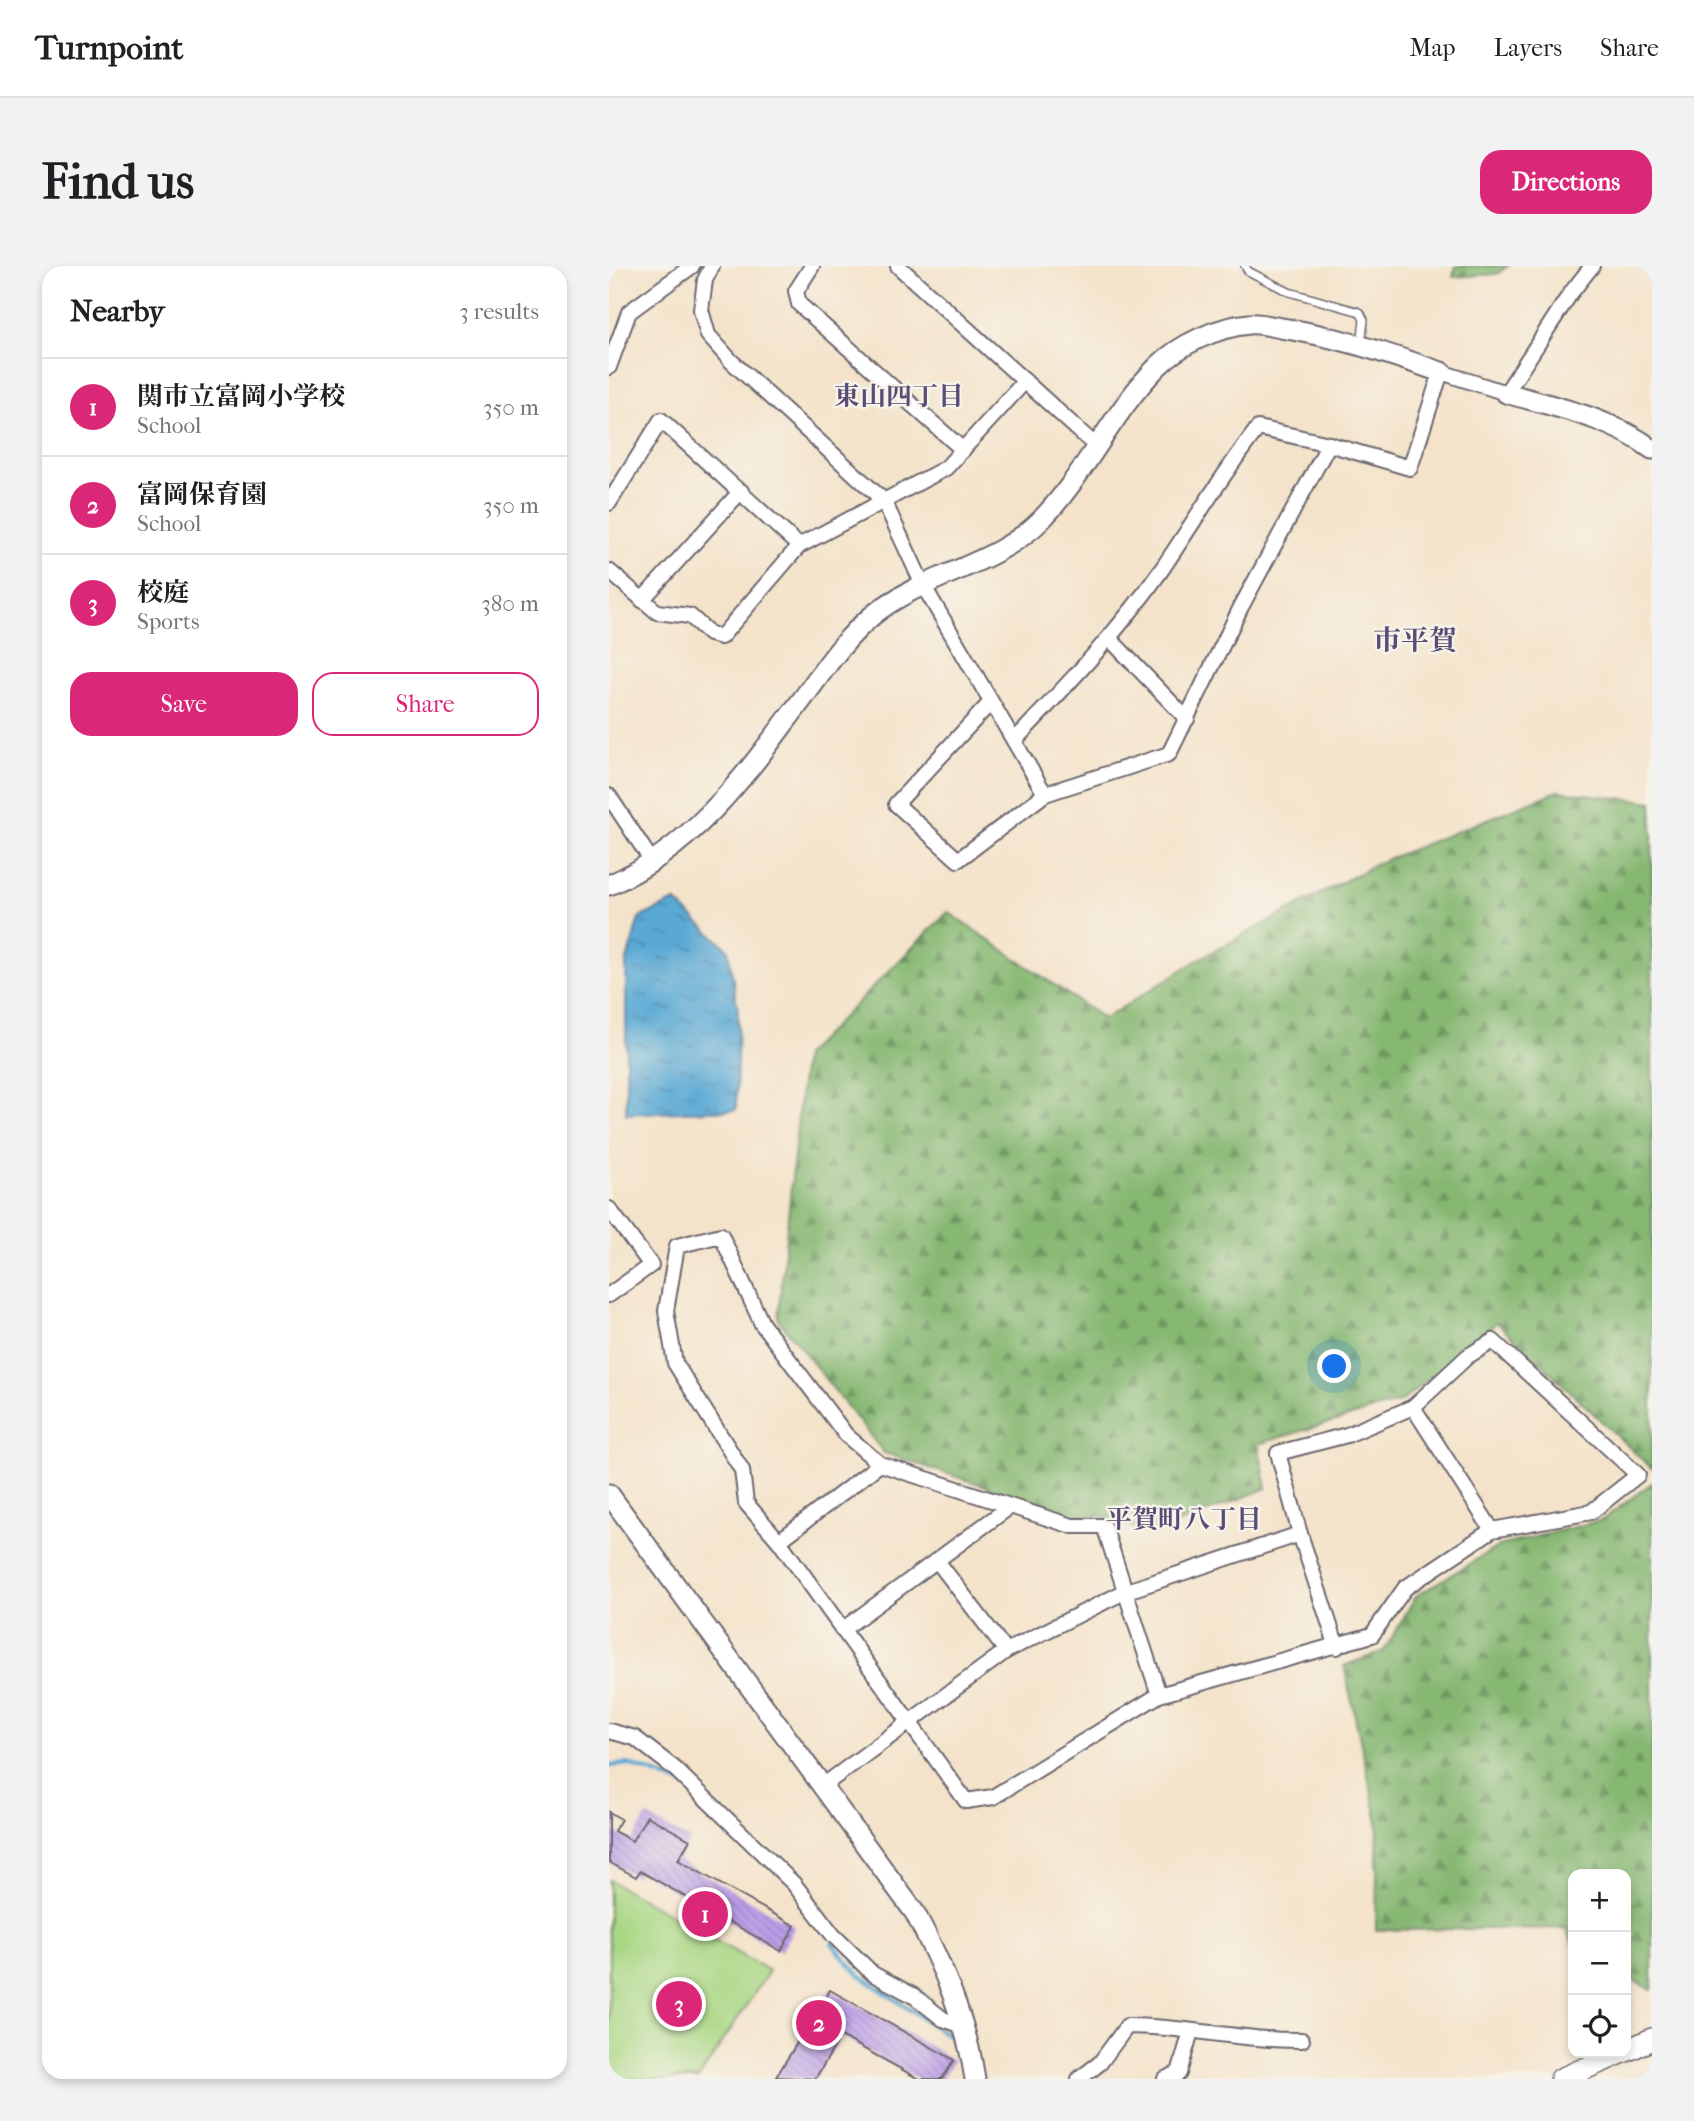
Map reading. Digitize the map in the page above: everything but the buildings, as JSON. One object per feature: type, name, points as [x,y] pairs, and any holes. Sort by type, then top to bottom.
[{"type":"main road","points":[[1631,2049],[1652,2039]]},
{"type":"main road","points":[[1562,2079],[1610,2058]]},
{"type":"street","points":[[609,367],[629,312],[692,266]]},
{"type":"street","points":[[712,266],[705,280],[701,310],[708,335],[731,361],[884,501],[923,586],[991,702],[1016,739],[1045,794]]},
{"type":"street","points":[[812,266],[796,291],[799,304],[963,450]]},
{"type":"street","points":[[898,266],[1096,446]]},
{"type":"street","points":[[1506,393],[1570,294],[1592,266]]},
{"type":"street","points":[[609,885],[684,837],[720,804],[751,768],[847,639],[875,614],[923,586],[1008,544],[1039,522],[1159,366],[1192,342],[1220,330],[1251,323],[1307,331],[1361,345],[1602,422],[1652,449]]},
{"type":"street","points":[[1016,739],[1109,638],[1161,570],[1258,428],[1329,444],[1410,468],[1441,372]]},
{"type":"street","points":[[609,571],[657,612],[690,616],[710,634],[721,637],[799,546],[946,468],[1025,381]]},
{"type":"street","points":[[609,503],[661,420],[799,546]]},
{"type":"street","points":[[991,702],[896,804],[958,860],[1045,794],[1169,754],[1241,607],[1329,444]]},
{"type":"street","points":[[642,600],[741,491]]},
{"type":"street","points":[[1109,638],[1187,719]]},
{"type":"street","points":[[609,796],[651,860]]},
{"type":"street","points":[[609,1209],[651,1265],[609,1295]]},
{"type":"street","points":[[1159,1695],[1104,1526],[1072,1526],[1008,1508],[880,1464],[846,1434],[762,1324],[722,1236],[677,1246],[666,1311],[675,1363],[742,1470],[746,1503],[779,1541],[966,1801],[993,1797],[1159,1695],[1240,1670],[1337,1647],[1372,1635],[1405,1588],[1492,1530],[1591,1512],[1638,1475],[1493,1341],[1468,1356],[1413,1407],[1347,1435],[1278,1453],[1300,1534],[1337,1647]]},
{"type":"street","points":[[1413,1407],[1492,1530]]},
{"type":"street","points":[[779,1541],[880,1464]]},
{"type":"street","points":[[609,1494],[692,1612],[824,1785],[915,1913],[942,1964],[963,2026],[975,2079]]},
{"type":"street","points":[[842,1630],[1008,1508]]},
{"type":"street","points":[[824,1785],[1006,1651],[1124,1592],[1300,1534]]},
{"type":"street","points":[[938,1562],[1006,1651]]},
{"type":"street","points":[[609,1731],[635,1738],[674,1768],[794,1884],[833,1935],[873,1974],[914,1996],[943,2019],[963,2026]]},
{"type":"street","points":[[1089,2076],[1127,2026],[1191,2031],[1258,2041],[1302,2040]]},
{"type":"street","points":[[1165,2079],[1179,2073],[1191,2031]]},
{"type":"lane","points":[[1245,266],[1248,271],[1289,292],[1360,312],[1364,320],[1361,345]]},
{"type":"green space","points":[[1456,266],[1508,266],[1497,274],[1453,277]]},
{"type":"green space","points":[[1558,791],[1652,802],[1652,1469],[1497,1322],[1402,1401],[1258,1444],[1267,1488],[1153,1534],[1104,1516],[1076,1516],[884,1453],[778,1319],[804,1056],[948,912],[1104,1019],[1199,959],[1378,863]]},
{"type":"green space","points":[[1652,1483],[1652,1990],[1631,1980],[1631,1869],[1568,1869],[1568,1933],[1566,1928],[1376,1930],[1378,1822],[1344,1666],[1384,1651],[1416,1596],[1499,1546],[1602,1520]]},
{"type":"green space","points":[[609,1880],[769,1971],[698,2079],[609,2079]]},
{"type":"water","points":[[675,901],[728,949],[738,1011],[736,1110],[626,1114],[626,964],[639,918]]},
{"type":"waterway","points":[[609,1766],[628,1764],[683,1784]]},
{"type":"waterway","points":[[832,1943],[859,1975],[948,2035]]},
{"type":"place","name":"関市立富岡小学校","points":[[705,1914]]},
{"type":"place","name":"校庭","points":[[679,2004]]},
{"type":"place","name":"富岡保育園","points":[[819,2023]]},
{"type":"district","name":"東山四丁目","points":[[899,396]]},
{"type":"district","name":"市平賀","points":[[1415,640]]},
{"type":"district","name":"平賀町八丁目","points":[[1184,1519]]}]
